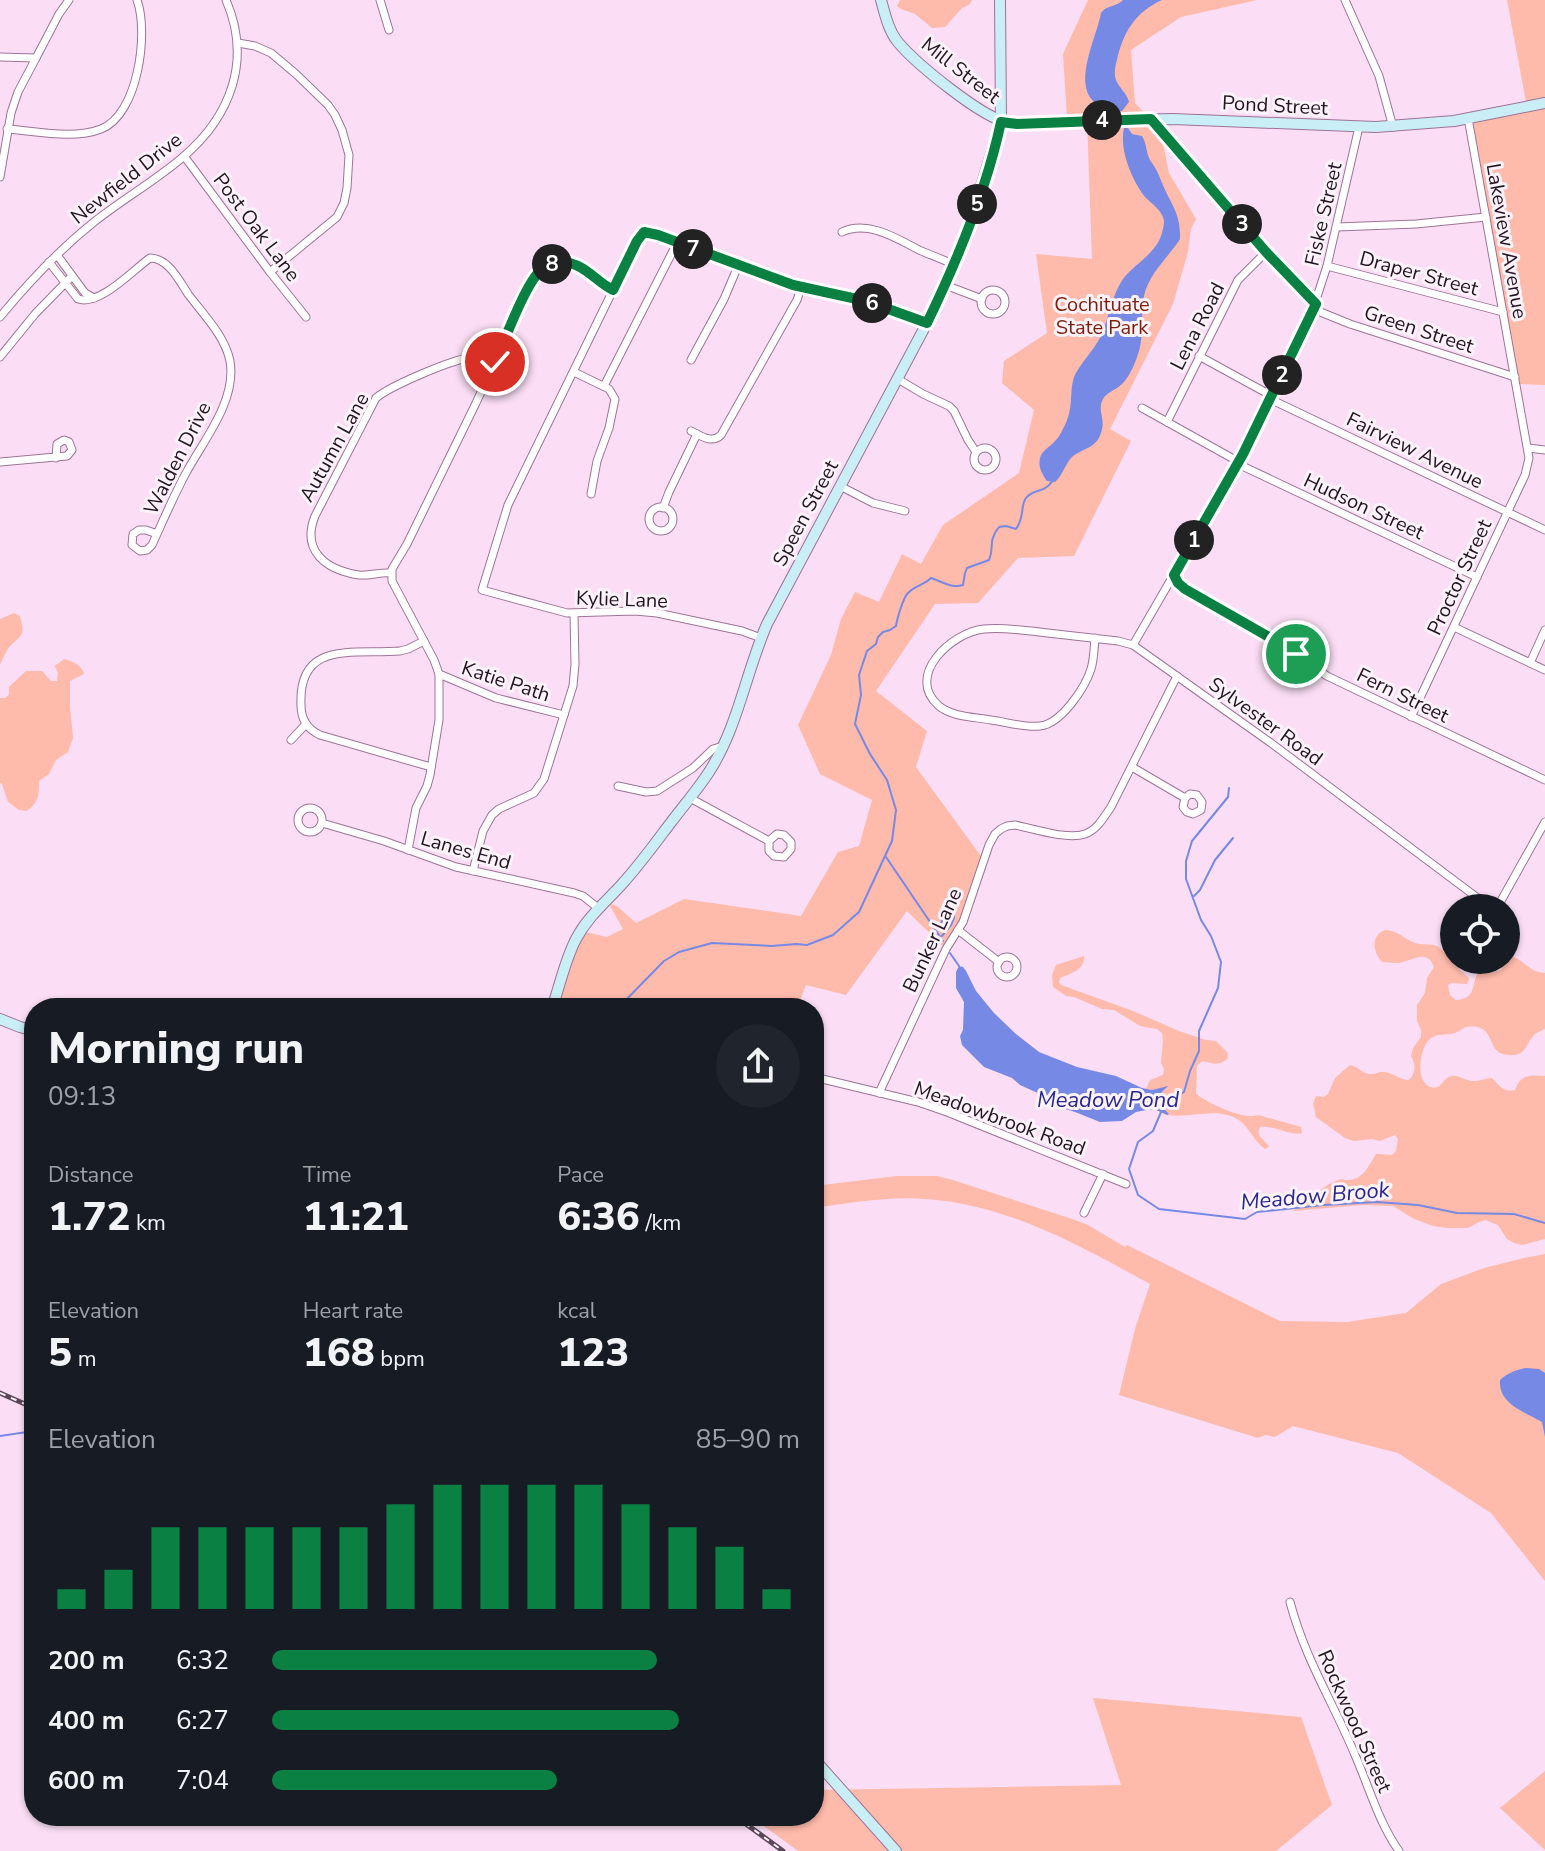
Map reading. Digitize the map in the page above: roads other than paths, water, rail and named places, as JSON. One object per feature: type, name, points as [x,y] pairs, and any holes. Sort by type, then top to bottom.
[{"type":"street","points":[[0,177],[7,129],[18,92],[69,0]]},
{"type":"street","points":[[7,129],[83,133],[111,124],[129,97],[140,60],[142,14],[137,0]]},
{"type":"street","name":"Newfield Drive","points":[[0,317],[49,262],[118,204],[184,156],[209,129],[228,99],[235,77],[238,43],[226,0]]},
{"type":"street","points":[[380,0],[389,30]]},
{"type":"street","name":"Mill Street","points":[[881,0],[897,41],[965,100],[1001,122]]},
{"type":"street","name":"Speen Street","points":[[556,998],[577,938],[598,908],[632,873],[709,772],[723,746],[761,638],[782,594],[898,379],[954,265],[975,212],[1001,122],[1000,0]]},
{"type":"street","points":[[1345,0],[1379,76],[1393,127]]},
{"type":"street","points":[[238,43],[271,53],[314,91],[335,115],[349,155],[347,188],[337,217],[270,272]]},
{"type":"street","points":[[0,57],[36,58]]},
{"type":"street","name":"Pond Street","points":[[1001,122],[1204,119],[1393,127],[1468,118],[1545,103]]},
{"type":"street","name":"Lakeview Avenue","points":[[1468,118],[1528,448]]},
{"type":"street","points":[[1151,119],[1314,307]]},
{"type":"street","name":"Fiske Street","points":[[1133,645],[1239,463],[1314,307],[1337,227],[1359,127]]},
{"type":"street","name":"Post Oak Lane","points":[[184,156],[306,317]]},
{"type":"street","points":[[1337,227],[1486,217]]},
{"type":"street","points":[[842,232],[855,227],[870,228],[954,265]]},
{"type":"street","points":[[591,494],[615,399],[606,388],[574,372],[644,232],[801,288],[866,301],[927,323]]},
{"type":"street","points":[[606,388],[677,243]]},
{"type":"street","name":"Lena Road","points":[[1167,422],[1238,280],[1266,252]]},
{"type":"street","points":[[57,255],[85,293],[94,298]]},
{"type":"street","name":"Walden Drive","points":[[94,298],[150,258],[161,260],[220,338],[230,361],[227,394],[220,411],[157,534]]},
{"type":"street","points":[[49,262],[78,299],[89,301],[94,298]]},
{"type":"street","points":[[408,850],[419,799],[427,786],[431,767],[439,720],[439,674],[390,573],[407,544],[539,271],[563,263],[580,267],[613,290]]},
{"type":"street","points":[[691,360],[738,266]]},
{"type":"street","name":"Draper Street","points":[[1327,266],[1503,312]]},
{"type":"street","points":[[0,357],[35,314],[72,276]]},
{"type":"street","points":[[945,285],[982,299]]},
{"type":"street","points":[[663,508],[694,432],[712,439],[721,435],[801,288]]},
{"type":"street","name":"Green Street","points":[[1314,307],[1350,324],[1515,377]]},
{"type":"street","name":"Fairview Avenue","points":[[1199,356],[1271,397],[1545,530]]},
{"type":"street","name":"Autumn Lane","points":[[390,573],[358,574],[325,562],[311,541],[315,516],[376,398],[390,389],[458,361],[476,358],[495,362]]},
{"type":"street","name":"Kylie Lane","points":[[574,372],[505,513],[482,590],[574,614],[645,611],[742,631],[761,638]]},
{"type":"street","points":[[898,379],[949,406],[976,452]]},
{"type":"street","name":"Hudson Street","points":[[1142,408],[1239,463],[1477,577]]},
{"type":"street","points":[[1528,448],[1545,450]]},
{"type":"street","name":"Proctor Street","points":[[1411,717],[1525,475],[1528,448]]},
{"type":"street","points":[[0,462],[56,458]]},
{"type":"street","points":[[840,486],[873,503],[905,511]]},
{"type":"street","name":"Fern Street","points":[[1174,575],[1185,589],[1276,641],[1317,670],[1545,780]]},
{"type":"street","points":[[473,871],[483,831],[492,815],[534,793],[548,769],[574,675],[574,614]]},
{"type":"street","points":[[1454,627],[1545,670]]},
{"type":"street","name":"Sylvester Road","points":[[1095,638],[1086,682],[1060,716],[1047,725],[1030,726],[956,714],[940,707],[929,692],[928,674],[934,658],[979,629],[1095,638],[1133,645],[1475,894]]},
{"type":"street","points":[[1530,663],[1545,630]]},
{"type":"street","points":[[424,641],[400,651],[331,654],[316,661],[306,672],[301,692],[301,712],[313,732],[326,738],[431,767]]},
{"type":"street","name":"Katie Path","points":[[439,674],[496,698],[564,715]]},
{"type":"street","name":"Bunker Lane","points":[[879,1093],[946,949],[966,914],[995,834],[1015,825],[1074,836],[1086,834],[1099,824],[1111,807],[1177,676]]},
{"type":"street","points":[[291,740],[306,724]]},
{"type":"street","points":[[618,786],[657,791],[693,768],[713,749],[723,746]]},
{"type":"street","points":[[1132,767],[1185,798]]},
{"type":"street","points":[[690,798],[769,841]]},
{"type":"street","points":[[1502,894],[1545,822]]},
{"type":"street","name":"Lanes End","points":[[322,823],[442,863],[574,893],[598,908]]},
{"type":"street","points":[[958,930],[999,962]]},
{"type":"street","points":[[0,1019],[24,1028]]},
{"type":"street","name":"Meadowbrook Road","points":[[824,1079],[947,1112],[1126,1184]]},
{"type":"street","points":[[1084,1213],[1103,1174]]},
{"type":"street","name":"Rockwood Street","points":[[1290,1602],[1305,1650],[1399,1851]]},
{"type":"street","points":[[824,1770],[896,1851]]},
{"type":"water","points":[[1123,0],[1162,0],[1137,17],[1123,41],[1115,75],[1129,102],[1122,111],[1114,111],[1093,101],[1085,82],[1088,58],[1101,13]]},
{"type":"water","points":[[1124,128],[1144,139],[1149,157],[1177,216],[1180,239],[1146,288],[1139,350],[1127,378],[1103,399],[1100,436],[1094,444],[1072,457],[1055,482],[1047,481],[1041,470],[1040,458],[1065,425],[1070,412],[1074,377],[1101,336],[1123,279],[1153,249],[1163,230],[1161,214],[1145,197],[1131,173],[1123,146]]},
{"type":"water","name":"Meadow Pond","points":[[959,966],[966,971],[976,991],[994,1013],[1039,1052],[1077,1067],[1116,1076],[1142,1088],[1152,1090],[1168,1086],[1159,1095],[1169,1101],[1159,1103],[1169,1114],[1154,1109],[1136,1112],[1122,1121],[1100,1122],[1056,1106],[1012,1078],[984,1067],[962,1045],[960,1036],[964,1002],[956,988]]},
{"type":"water","points":[[1526,1368],[1545,1373],[1545,1437],[1542,1422],[1514,1406],[1503,1395],[1501,1388],[1500,1380]]},
{"type":"waterway","points":[[628,998],[664,961],[679,952],[712,943],[807,945],[833,935],[859,912],[892,841],[896,810],[887,780],[855,724],[861,695],[859,675],[867,651],[883,632],[896,626],[904,599],[913,589],[931,578],[951,585],[963,585],[967,568],[989,560],[993,537],[999,527],[1016,529],[1026,498],[1053,480]]},
{"type":"waterway","points":[[1169,1101],[1184,1092],[1199,1051],[1199,1031],[1218,988],[1221,962],[1186,879],[1186,861],[1192,841],[1228,797],[1229,788]]},
{"type":"waterway","points":[[1194,896],[1215,860],[1233,838]]},
{"type":"waterway","name":"Meadow Brook","points":[[886,857],[943,941]]},
{"type":"waterway","points":[[941,937],[954,918],[951,912]]},
{"type":"waterway","points":[[934,925],[940,925],[944,917]]},
{"type":"waterway","name":"Meadow Brook","points":[[950,953],[959,966]]},
{"type":"waterway","name":"Meadow Brook","points":[[1161,1112],[1153,1131],[1138,1142],[1129,1169],[1138,1195],[1159,1209],[1245,1219],[1257,1212],[1377,1202],[1418,1205],[1457,1213],[1514,1214],[1545,1223]]},
{"type":"waterway","points":[[0,1436],[24,1432]]},
{"type":"railway","points":[[0,1393],[24,1404]]},
{"type":"railway","points":[[749,1826],[783,1851]]},
{"type":"park label","name":"Cochituate State Park","points":[[1102,316]]}]
